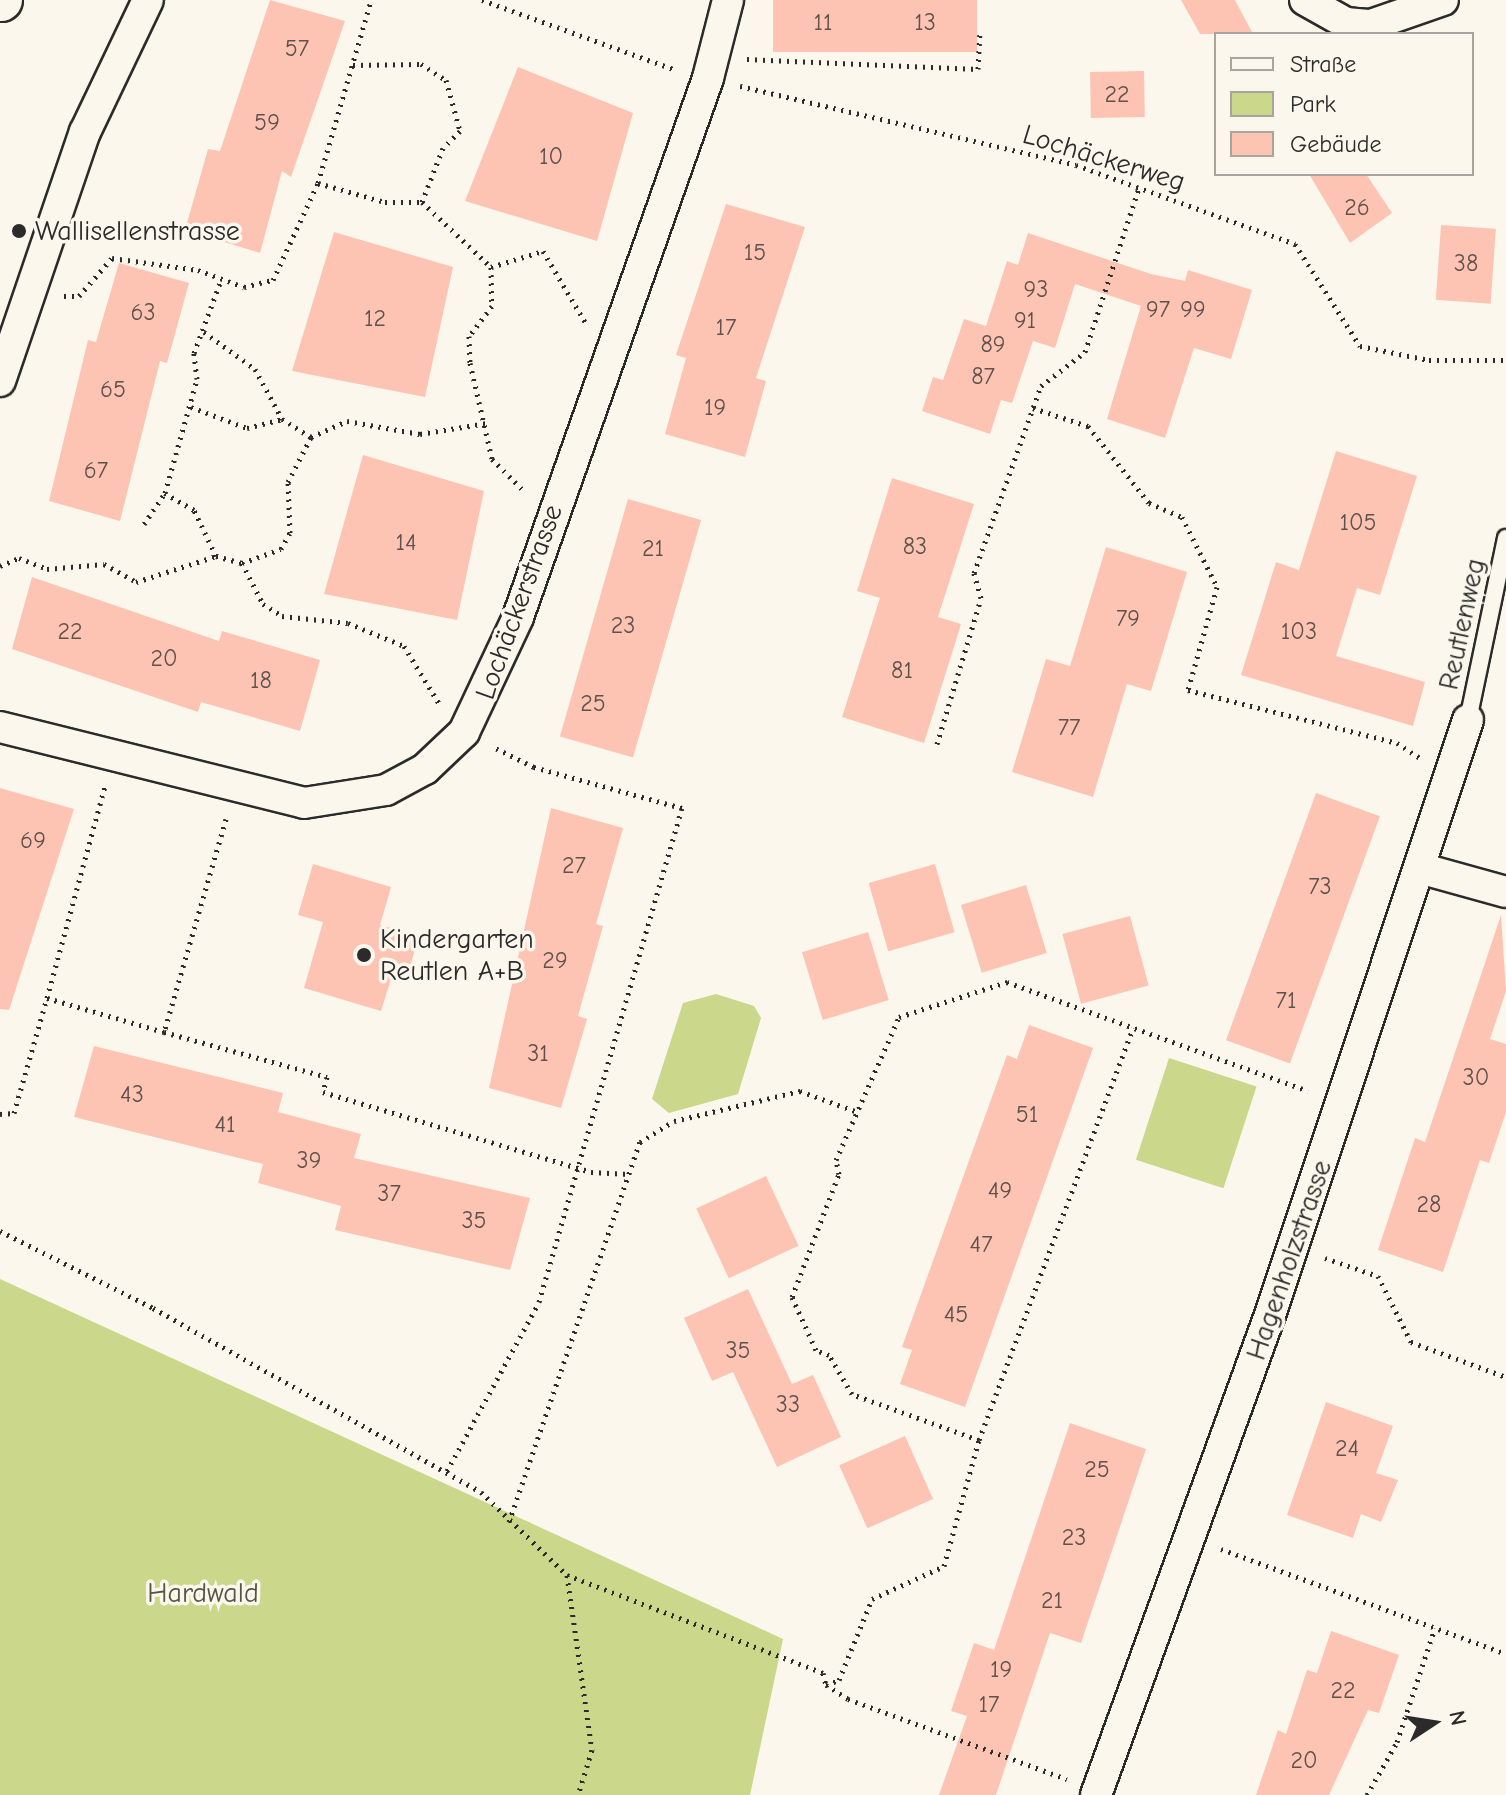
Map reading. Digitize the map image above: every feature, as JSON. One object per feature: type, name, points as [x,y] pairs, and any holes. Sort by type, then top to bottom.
[{"type":"street","points":[[0,381],[85,132],[148,0]]},
{"type":"street","name":"Lochäckerstrasse","points":[[0,727],[304,803],[386,790],[425,769],[464,732],[518,617],[708,78],[728,0]]},
{"type":"street","points":[[1305,0],[1346,23],[1371,25],[1443,0]]},
{"type":"street","name":"Hagenholzstrasse","points":[[1097,1792],[1293,1248],[1423,869],[1468,720]]},
{"type":"street","points":[[1423,869],[1506,892]]},
{"type":"lane","name":"Reutlenweg","points":[[1468,720],[1506,538]]},
{"type":"path","points":[[56,294],[79,296],[112,258],[198,270],[220,283],[273,280],[318,183],[371,0]]},
{"type":"path","points":[[482,0],[687,72]]},
{"type":"path","points":[[735,59],[978,69],[980,33]]},
{"type":"path","points":[[353,65],[421,64],[446,80],[460,131],[443,148],[422,202]]},
{"type":"path","name":"Lochäckerweg","points":[[729,83],[1076,165],[1295,244],[1360,346],[1429,360],[1506,360]]},
{"type":"path","points":[[318,183],[385,202],[422,202],[491,267],[492,306],[469,336],[501,473],[537,498]]},
{"type":"path","points":[[937,744],[981,598],[974,573],[1033,408],[1041,386],[1085,352],[1139,188]]},
{"type":"path","points":[[491,267],[543,251],[571,308],[597,329]]},
{"type":"path","points":[[144,524],[165,493],[191,407],[194,353],[220,283]]},
{"type":"path","points":[[204,332],[255,369],[282,419],[311,437]]},
{"type":"path","points":[[191,407],[247,428],[282,419]]},
{"type":"path","points":[[1033,408],[1088,426],[1149,503],[1182,517],[1217,587],[1188,690],[1397,743],[1451,778]]},
{"type":"path","points":[[0,566],[19,558],[47,569],[104,564],[136,582],[216,556],[242,563],[281,549],[290,533],[288,482],[311,437],[347,421],[420,434],[487,423]]},
{"type":"path","points":[[165,493],[194,510],[216,556]]},
{"type":"path","points":[[242,563],[263,604],[282,616],[348,623],[404,646],[451,717]]},
{"type":"path","points":[[447,1471],[539,1302],[682,808],[534,767],[492,746]]},
{"type":"path","points":[[0,1114],[14,1113],[107,777]]},
{"type":"path","points":[[164,1032],[228,814]]},
{"type":"path","points":[[979,1440],[852,1394],[829,1355],[816,1350],[792,1297],[855,1111],[899,1017],[1007,982],[1343,1103]]},
{"type":"path","points":[[47,998],[327,1077],[323,1092],[579,1163],[591,1172],[629,1174]]},
{"type":"path","points":[[826,1685],[839,1680],[872,1599],[944,1566],[979,1440],[1133,1028]]},
{"type":"path","points":[[509,1522],[640,1142],[674,1121],[800,1091],[855,1111]]},
{"type":"path","points":[[0,1231],[447,1471],[567,1575],[823,1673],[826,1685]]},
{"type":"path","points":[[1293,1248],[1378,1276],[1411,1342],[1506,1377]]},
{"type":"path","points":[[1190,1538],[1506,1654]]},
{"type":"path","points":[[567,1575],[592,1750],[578,1795]]},
{"type":"path","points":[[1367,1795],[1397,1742],[1435,1628]]},
{"type":"path","points":[[826,1685],[1097,1792]]},
{"type":"green space","points":[[716,994],[754,1006],[761,1018],[738,1094],[669,1113],[652,1099],[683,1003]]},
{"type":"green space","points":[[1169,1058],[1256,1086],[1223,1188],[1136,1160]]},
{"type":"green space","name":"Hardwald","points":[[0,1279],[783,1639],[750,1795],[0,1795]]},
{"type":"building","points":[[270,0],[345,21],[291,177],[282,171],[260,253],[185,230],[208,149],[220,151]]},
{"type":"building","points":[[773,0],[977,0],[977,52],[773,52]]},
{"type":"building","points":[[1181,0],[1235,0],[1252,32],[1214,32],[1200,34]]},
{"type":"building","points":[[518,67],[633,113],[597,241],[465,201]]},
{"type":"building","points":[[1144,71],[1145,117],[1091,118],[1090,72]]},
{"type":"building","points":[[1310,176],[1367,176],[1392,213],[1350,243]]},
{"type":"building","points":[[726,204],[805,227],[756,378],[766,381],[745,457],[665,434],[686,358],[676,355]]},
{"type":"building","points":[[1441,225],[1496,229],[1491,304],[1436,300]]},
{"type":"building","points":[[334,232],[453,267],[425,397],[292,371]]},
{"type":"building","points":[[1028,233],[1151,274],[1185,281],[1188,270],[1252,290],[1231,359],[1194,348],[1165,438],[1107,419],[1141,306],[1075,284],[1055,348],[1033,341],[1012,403],[1001,400],[990,434],[922,411],[933,377],[943,380],[964,319],[986,326],[1007,261],[1018,265]]},
{"type":"building","points":[[119,263],[189,283],[167,363],[160,361],[120,521],[49,501],[88,340],[96,342]]},
{"type":"building","points":[[1336,451],[1417,476],[1380,595],[1357,588],[1336,656],[1425,682],[1413,726],[1241,675],[1276,562],[1299,570]]},
{"type":"building","points":[[363,455],[484,491],[457,620],[324,594]]},
{"type":"building","points":[[892,478],[974,504],[938,617],[961,624],[924,743],[842,717],[880,598],[857,591]]},
{"type":"building","points":[[628,499],[701,520],[633,757],[560,736]]},
{"type":"building","points":[[1106,547],[1187,572],[1151,691],[1127,684],[1093,797],[1012,772],[1046,659],[1070,666]]},
{"type":"building","points":[[32,577],[219,641],[222,631],[320,660],[300,731],[201,702],[198,712],[12,649]]},
{"type":"building","points":[[0,788],[74,809],[9,1010],[0,1009]]},
{"type":"building","points":[[1316,793],[1380,816],[1290,1063],[1226,1040]]},
{"type":"building","points":[[551,808],[623,828],[596,924],[603,926],[578,1016],[587,1019],[561,1108],[489,1088]]},
{"type":"building","name":"Kindergarten Reutlen A+B","points":[[313,864],[391,887],[380,925],[419,936],[407,977],[393,973],[381,1011],[304,988],[323,922],[298,915]]},
{"type":"building","points":[[935,864],[955,932],[888,951],[869,883]]},
{"type":"building","points":[[1026,885],[1047,953],[982,973],[961,905]]},
{"type":"building","points":[[1501,915],[1506,991],[1490,1039],[1506,1044],[1506,1112],[1489,1163],[1480,1160],[1443,1272],[1378,1250],[1415,1138],[1425,1142]]},
{"type":"building","points":[[1130,916],[1149,986],[1081,1004],[1062,934]]},
{"type":"building","points":[[868,932],[889,1000],[823,1020],[802,952]]},
{"type":"building","points":[[1029,1025],[1093,1048],[965,1407],[900,1384],[912,1350],[902,1347],[1007,1055],[1017,1059]]},
{"type":"building","points":[[94,1046],[283,1093],[278,1112],[361,1134],[354,1158],[530,1198],[510,1270],[335,1230],[341,1206],[258,1183],[263,1164],[74,1117]]},
{"type":"building","points":[[766,1176],[799,1246],[729,1278],[696,1209]]},
{"type":"building","points":[[748,1289],[792,1384],[813,1375],[841,1437],[777,1467],[733,1372],[712,1381],[684,1318]]},
{"type":"building","points":[[1326,1402],[1393,1426],[1376,1473],[1398,1480],[1381,1522],[1361,1514],[1353,1538],[1287,1515]]},
{"type":"building","points":[[1070,1423],[1146,1449],[1081,1643],[1050,1633],[996,1795],[939,1795],[967,1716],[951,1711],[974,1643],[994,1650]]},
{"type":"building","points":[[905,1436],[933,1499],[867,1528],[839,1465]]},
{"type":"building","points":[[1331,1631],[1399,1655],[1379,1713],[1368,1710],[1329,1795],[1256,1795],[1278,1730],[1286,1734],[1307,1670],[1317,1673]]},
{"type":"place","name":"Wallisellenstrasse","points":[[19,231]]},
{"type":"place","name":"Kindergarten Reutlen A+B","points":[[364,955]]}]
